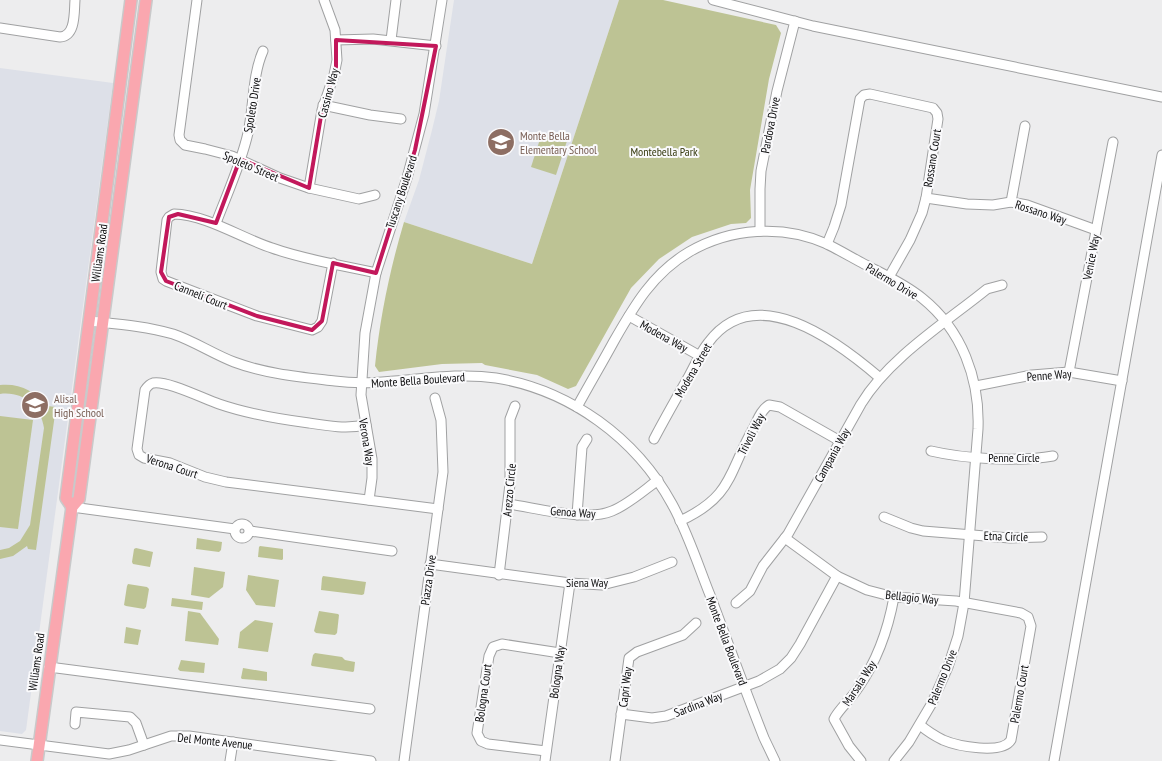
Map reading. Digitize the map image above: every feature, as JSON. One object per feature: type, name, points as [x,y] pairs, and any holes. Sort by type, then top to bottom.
[{"type":"main road","name":"Williams Road","points":[[72,507],[66,498],[131,0]]},
{"type":"main road","name":"Williams Road","points":[[36,761],[72,507],[79,499],[146,0]]},
{"type":"main road","points":[[115,236],[112,209],[125,116],[117,109]]},
{"type":"street","points":[[0,28],[60,37],[68,35],[72,28],[75,0]]},
{"type":"street","name":"Spoleto Street","points":[[197,0],[179,135],[180,140],[187,146],[218,152],[240,159],[280,178],[310,188],[359,199],[375,195]]},
{"type":"street","name":"Cassino Way","points":[[310,188],[323,105],[336,67],[336,40],[324,0]]},
{"type":"street","points":[[391,40],[396,0]]},
{"type":"street","name":"Tuscany Boulevard","points":[[361,384],[366,333],[376,273],[415,150],[424,114],[442,0]]},
{"type":"street","points":[[713,0],[813,26],[1162,97]]},
{"type":"street","name":"Pardova Drive","points":[[760,231],[762,171],[777,91],[795,21]]},
{"type":"street","points":[[336,40],[358,38],[436,46]]},
{"type":"street","name":"Spoleto Drive","points":[[216,223],[240,159],[249,127],[259,61],[263,50]]},
{"type":"street","name":"Rossano Court","points":[[827,244],[841,205],[859,102],[864,95],[870,94],[932,108],[937,113],[938,124],[926,198],[916,228],[889,278]]},
{"type":"street","points":[[323,105],[370,115],[401,119]]},
{"type":"street","points":[[1011,202],[1026,126]]},
{"type":"street","name":"Venice Way","points":[[1070,372],[1113,142]]},
{"type":"street","points":[[1054,761],[1162,155]]},
{"type":"street","name":"Rossano Way","points":[[926,198],[967,204],[993,205],[1011,202],[1027,205],[1096,230]]},
{"type":"street","name":"Canneli Court","points":[[333,263],[322,321],[318,327],[312,330],[257,316],[166,281],[163,279],[161,272],[168,217],[178,214],[216,223],[271,248],[376,273]]},
{"type":"street","name":"Palermo Drive","points":[[577,407],[628,316],[644,292],[670,265],[688,253],[720,238],[760,231],[801,235],[827,244],[889,278],[922,299],[946,322],[961,347],[976,386],[979,415],[964,603],[958,636],[948,667],[920,725],[894,761]]},
{"type":"street","name":"Campania Way","points":[[736,602],[750,591],[766,562],[784,538],[866,396],[880,378],[897,361],[988,289],[1002,285]]},
{"type":"street","name":"Modena Way","points":[[628,316],[700,356]]},
{"type":"street","name":"Modena Street","points":[[654,440],[708,342],[727,326],[752,316],[775,316],[792,320],[854,357],[880,378]]},
{"type":"street","name":"Monte Bella Boulevard","points":[[89,321],[141,327],[174,335],[234,362],[263,370],[361,384],[446,375],[479,376],[530,387],[577,407],[617,436],[643,461],[658,480],[680,521],[764,738],[775,761]]},
{"type":"street","name":"Penne Way","points":[[976,386],[1032,375],[1070,372],[1122,381]]},
{"type":"street","name":"Verona Court","points":[[366,425],[339,427],[262,416],[228,407],[179,388],[155,383],[149,385],[145,390],[137,449],[139,455],[144,458],[170,463],[212,480],[438,509]]},
{"type":"street","name":"Verona Way","points":[[361,384],[362,406],[372,459],[369,500]]},
{"type":"street","name":"Piazza Drive","points":[[404,761],[443,472],[441,420],[435,398]]},
{"type":"street","name":"Trivoli Way","points":[[680,521],[707,506],[721,493],[731,476],[746,440],[764,409],[769,405],[780,407],[840,441]]},
{"type":"street","name":"Arezzo Circle","points":[[500,575],[511,467],[510,419],[515,406]]},
{"type":"street","points":[[577,515],[582,447],[587,439]]},
{"type":"street","name":"Penne Circle","points":[[931,450],[952,454],[1024,459],[1053,456]]},
{"type":"street","name":"Genoa Way","points":[[508,504],[577,515],[594,515],[612,511],[627,503],[658,480]]},
{"type":"street","points":[[72,507],[235,529],[242,524],[248,526],[250,531],[392,551]]},
{"type":"street","name":"Etna Circle","points":[[884,518],[916,530],[1010,538],[1042,537]]},
{"type":"street","name":"Bellagio Way","points":[[784,538],[837,576],[867,590],[894,597],[964,603]]},
{"type":"street","name":"Siena Way","points":[[430,564],[500,575],[602,585],[618,582],[672,562]]},
{"type":"street","name":"Sardina Way","points":[[622,714],[652,718],[666,716],[767,678],[786,664],[800,644],[837,576]]},
{"type":"street","name":"Bologna Way","points":[[545,761],[570,583]]},
{"type":"street","name":"Marsala Way","points":[[860,761],[834,719],[859,687],[874,660],[888,625],[894,597]]},
{"type":"street","name":"Palermo Court","points":[[920,725],[944,740],[963,746],[1002,747],[1011,740],[1031,622],[1026,615],[1021,613],[964,603]]},
{"type":"street","name":"Capri Way","points":[[615,761],[629,658],[637,652],[683,635],[696,623]]},
{"type":"street","name":"Bologna Court","points":[[546,751],[488,744],[480,741],[477,733],[489,656],[493,647],[502,644],[560,653]]},
{"type":"street","points":[[49,668],[370,709]]},
{"type":"street","points":[[75,724],[76,712],[130,718],[136,723],[144,745]]},
{"type":"street","name":"Del Monte Avenue","points":[[0,740],[124,756],[144,745],[180,736],[233,742],[313,757],[372,761]]},
{"type":"street","points":[[230,761],[233,742]]},
{"type":"highlighted area","points":[[336,40],[436,46],[415,150],[376,273],[333,263],[322,321],[312,330],[257,316],[166,281],[161,272],[169,217],[178,214],[216,223],[240,159],[309,188],[322,110],[336,67]]},
{"type":"shaded area","name":"Monte Bella Elementary School","points":[[454,0],[619,0],[532,264],[404,222],[419,180],[439,101]]},
{"type":"shaded area","name":"Alisal High School","points":[[0,68],[113,83],[26,730],[22,734],[0,731]]},
{"type":"green space","name":"Montebella Park","points":[[619,0],[663,0],[776,25],[781,33],[769,79],[750,190],[751,218],[746,223],[731,224],[692,237],[659,259],[631,288],[576,386],[568,389],[537,375],[482,363],[442,364],[379,372],[375,366],[383,311],[394,257],[404,222],[532,264]]},
{"type":"green space","points":[[542,133],[567,141],[556,175],[531,167]]},
{"type":"green space","points":[[0,385],[14,385],[26,389],[32,392],[47,407],[56,407],[36,550],[28,549],[27,546],[13,556],[0,559],[0,550],[9,548],[20,541],[30,525],[44,428],[35,407],[16,395],[0,394]]},
{"type":"green space","points":[[0,416],[33,420],[18,529],[0,527]]},
{"type":"green space","points":[[197,538],[222,542],[221,550],[219,552],[196,549]]},
{"type":"green space","points":[[260,546],[283,549],[283,559],[258,557]]},
{"type":"green space","points":[[134,549],[153,552],[150,567],[133,564]]},
{"type":"green space","points":[[194,567],[225,572],[223,587],[209,598],[191,595]]},
{"type":"green space","points":[[248,575],[279,580],[275,607],[256,605],[246,590]]},
{"type":"green space","points":[[323,576],[366,582],[364,594],[321,590]]},
{"type":"green space","points":[[128,584],[149,589],[144,609],[124,605]]},
{"type":"green space","points":[[172,598],[203,602],[202,610],[171,606]]},
{"type":"green space","points":[[188,611],[200,613],[219,639],[218,645],[185,641]]},
{"type":"green space","points":[[319,611],[339,615],[337,633],[335,635],[316,633],[314,631]]},
{"type":"green space","points":[[255,620],[273,623],[268,652],[238,648],[240,632]]},
{"type":"green space","points":[[126,627],[141,630],[138,645],[124,643]]},
{"type":"green space","points":[[315,653],[342,657],[345,660],[355,662],[354,671],[312,666]]},
{"type":"green space","points":[[181,660],[205,663],[204,673],[180,671],[178,669]]},
{"type":"green space","points":[[243,668],[267,672],[267,681],[242,679]]},
{"type":"place","name":"Monte Bella Elementary School","points":[[501,142]]},
{"type":"place","name":"Alisal High School","points":[[35,405]]}]
